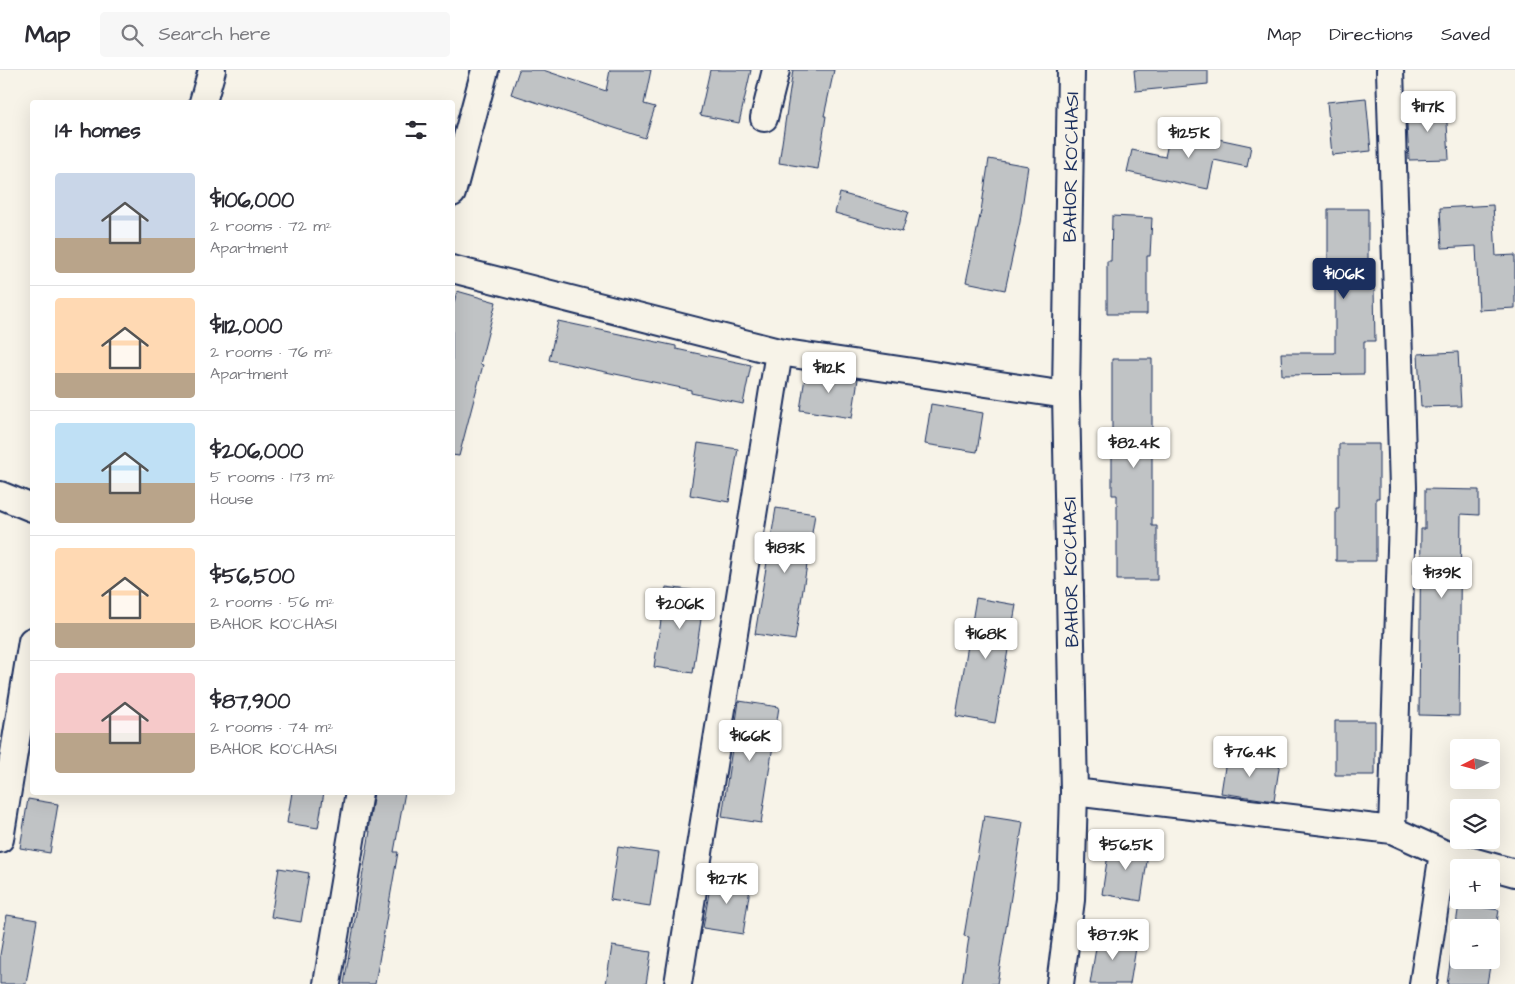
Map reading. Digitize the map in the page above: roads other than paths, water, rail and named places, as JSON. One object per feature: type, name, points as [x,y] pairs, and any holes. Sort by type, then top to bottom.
[{"type":"street","points":[[204,100],[212,70]]},
{"type":"street","points":[[455,182],[485,70]]},
{"type":"street","points":[[764,118],[776,70]]},
{"type":"street","name":"BAHOR KO'CHASI","points":[[1060,984],[1071,900],[1074,792],[1066,395],[1071,70]]},
{"type":"street","points":[[1390,70],[1403,487],[1392,830]]},
{"type":"street","points":[[455,270],[779,352],[1066,395]]},
{"type":"street","points":[[678,984],[779,352]]},
{"type":"street","points":[[0,495],[30,507]]},
{"type":"street","points":[[0,839],[30,653]]},
{"type":"street","points":[[1074,792],[1392,830],[1443,853],[1515,872]]},
{"type":"street","points":[[327,984],[358,795]]},
{"type":"street","points":[[1423,984],[1443,853]]}]
